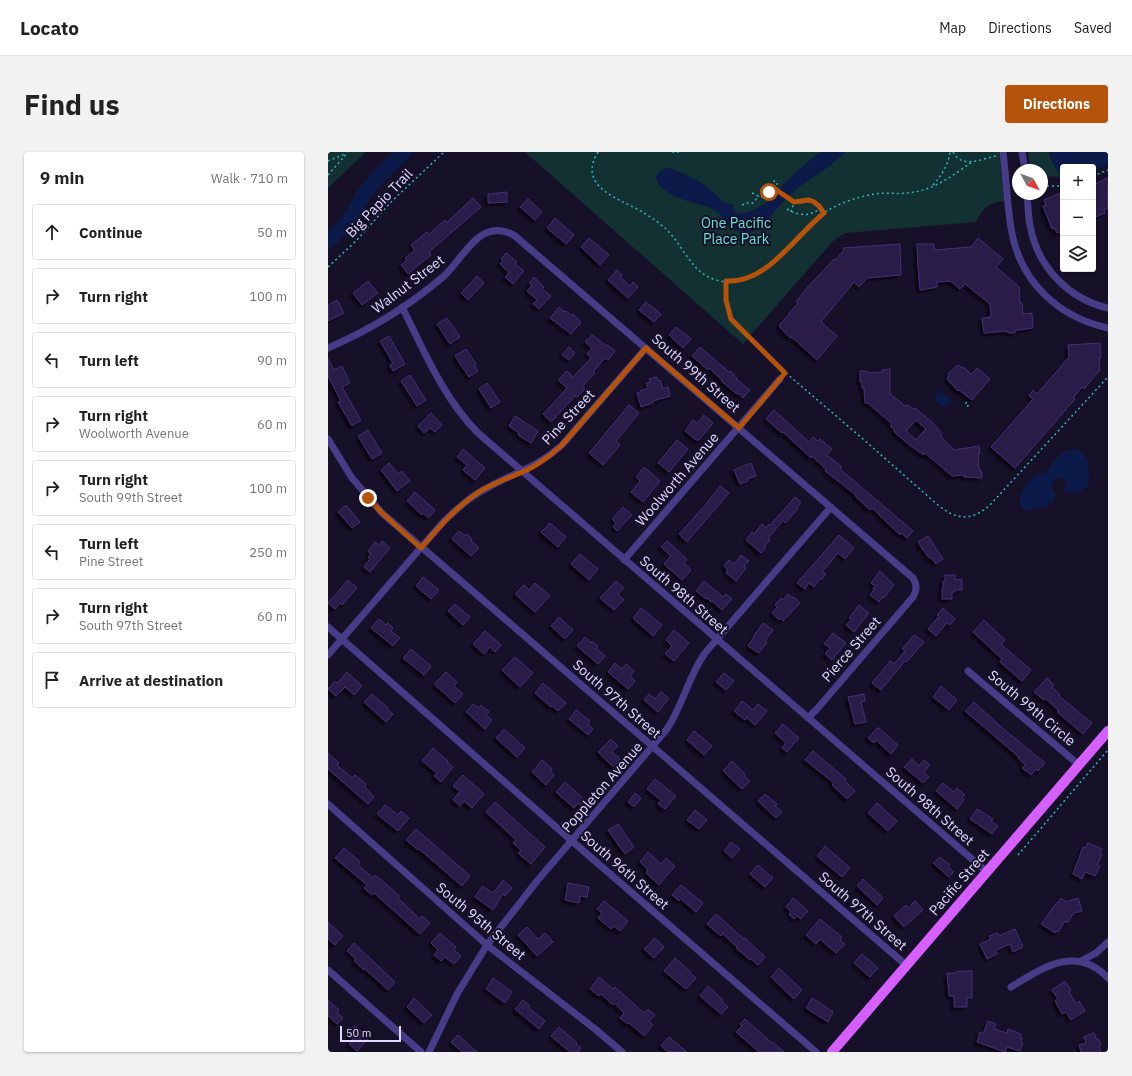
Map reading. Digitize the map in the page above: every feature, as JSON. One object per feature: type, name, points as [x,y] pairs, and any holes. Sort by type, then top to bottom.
[{"type":"main road","name":"Pacific Street","points":[[832,1052],[1108,731]]},
{"type":"street","points":[[1022,152],[1024,164]]},
{"type":"street","points":[[1000,154],[1011,228],[1020,258],[1027,272],[1046,297],[1067,313],[1081,320],[1108,328]]},
{"type":"street","points":[[1028,200],[1033,238],[1051,273],[1060,283],[1082,299],[1108,308]]},
{"type":"street","name":"Walnut Street","points":[[328,348],[375,325],[402,307],[445,275],[476,240],[484,234],[496,230]]},
{"type":"street","name":"South 99th Street","points":[[496,230],[502,230],[515,236],[913,578],[917,588],[913,597]]},
{"type":"street","name":"South 98th Street","points":[[402,307],[446,393],[458,412],[478,433],[521,472],[987,872]]},
{"type":"street","name":"Pine Street","points":[[328,655],[444,521],[468,500],[489,486],[521,472],[545,459],[562,445],[646,348]]},
{"type":"street","name":"Woolworth Avenue","points":[[624,560],[780,379]]},
{"type":"street","name":"South 97th Street","points":[[328,439],[352,478],[382,513],[906,965]]},
{"type":"street","name":"Poppleton Avenue","points":[[429,1052],[457,994],[487,945],[537,881],[668,730],[697,664],[716,639],[831,507]]},
{"type":"street","name":"Pierce Street","points":[[808,718],[913,597]]},
{"type":"street","name":"South 96th Street","points":[[328,627],[343,638],[572,841],[816,1052]]},
{"type":"street","name":"South 99th Circle","points":[[968,671],[1079,765]]},
{"type":"street","name":"South 95th Street","points":[[328,804],[487,945],[622,1052]]},
{"type":"street","points":[[1011,987],[1047,966],[1081,961],[1096,953],[1108,942]]},
{"type":"street","points":[[1081,961],[1098,969],[1108,978]]},
{"type":"street","points":[[328,970],[421,1052]]},
{"type":"path","name":"Big Papio Trail","points":[[328,267],[356,241],[391,202],[444,152]]},
{"type":"path","points":[[598,152],[592,162],[592,172],[602,190],[663,226],[674,237],[692,262],[706,276],[717,281],[746,279],[764,269],[776,260],[805,229],[824,213],[844,203],[875,194],[913,192],[932,186],[954,175],[972,162]]},
{"type":"path","points":[[672,152],[680,152]]},
{"type":"path","points":[[932,186],[946,167],[952,152],[959,160],[964,162],[972,162],[1000,154]]},
{"type":"path","points":[[328,161],[348,153]]},
{"type":"path","points":[[328,175],[348,153]]},
{"type":"path","points":[[1096,175],[1108,170]]},
{"type":"path","points":[[752,193],[759,196],[765,196],[775,189],[777,182],[773,181]]},
{"type":"path","points":[[1048,186],[1060,186]]},
{"type":"path","points":[[775,189],[794,202],[809,200],[814,202],[824,213]]},
{"type":"path","points":[[742,205],[746,203],[753,203],[759,196]]},
{"type":"path","points":[[791,212],[794,202]]},
{"type":"path","points":[[787,209],[799,215],[806,215],[811,214],[821,208]]},
{"type":"path","points":[[726,281],[726,300],[731,319],[785,373],[939,506],[953,515],[965,517],[977,514],[989,506],[1108,377]]},
{"type":"path","points":[[780,379],[785,373]]},
{"type":"path","points":[[1018,855],[1108,750]]},
{"type":"green space","points":[[328,152],[366,152],[328,188]]},
{"type":"green space","name":"One Pacific Place Park","points":[[525,152],[999,152],[1004,201],[994,203],[987,207],[981,213],[976,222],[845,233],[833,241],[743,344]]},
{"type":"green space","points":[[1028,152],[1049,152],[1053,163],[1060,173],[1060,177],[1048,176],[1048,164],[1029,164]]},
{"type":"water","points":[[821,152],[845,152],[792,193],[762,226],[757,230],[748,232],[737,231],[734,229],[712,208],[672,195],[658,183],[656,178],[658,173],[662,170],[671,168],[697,180],[723,202],[733,205],[734,210],[738,213],[742,213],[763,205],[773,197],[796,172]]},
{"type":"water","points":[[1049,152],[1108,152],[1108,164],[1096,170],[1096,164],[1060,164],[1060,173],[1051,159]]},
{"type":"water","points":[[940,391],[951,400],[951,404],[948,407],[941,405],[936,400],[935,395]]},
{"type":"water","points":[[1074,449],[1081,452],[1086,457],[1089,466],[1088,486],[1079,492],[1065,492],[1064,490],[1067,485],[1062,478],[1058,477],[1051,486],[1056,496],[1051,504],[1026,511],[1023,510],[1020,496],[1024,487],[1036,475],[1046,472],[1061,454]]},
{"type":"building","points":[[1108,178],[1108,208],[1104,210],[1105,213],[1096,217],[1096,200],[1096,184]]},
{"type":"building","points":[[507,192],[507,202],[488,203],[488,194]]},
{"type":"building","points":[[1060,193],[1060,232],[1057,233],[1055,228],[1052,229],[1043,206],[1046,205],[1044,200],[1048,200],[1048,198]]},
{"type":"building","points":[[473,198],[481,207],[429,252],[431,255],[408,274],[401,265],[407,260],[405,258],[415,250],[411,245],[427,232],[429,234],[445,220],[447,222]]},
{"type":"building","points":[[528,199],[542,212],[535,220],[520,207]]},
{"type":"building","points":[[555,218],[574,235],[566,244],[547,228]]},
{"type":"building","points":[[589,238],[609,255],[600,265],[581,247]]},
{"type":"building","points":[[978,238],[1003,259],[996,267],[1019,287],[1020,303],[1022,303],[1023,314],[1032,313],[1033,328],[1015,330],[1015,333],[1008,333],[1007,331],[984,333],[982,318],[991,317],[990,304],[965,284],[960,289],[950,281],[937,282],[937,287],[920,290],[917,244],[934,244],[934,250],[971,247]]},
{"type":"building","points":[[900,244],[901,275],[867,278],[859,287],[854,282],[821,322],[837,336],[817,360],[794,339],[791,337],[790,338],[779,326],[798,303],[796,302],[806,289],[834,259],[835,260],[844,250],[843,248]]},
{"type":"building","points":[[506,253],[517,262],[515,264],[524,271],[513,284],[505,277],[509,273],[500,264],[503,260],[501,259]]},
{"type":"building","points":[[617,270],[622,275],[620,277],[630,286],[633,282],[638,287],[628,298],[608,280]]},
{"type":"building","points":[[477,276],[484,283],[468,300],[461,293]]},
{"type":"building","points":[[534,277],[544,287],[542,289],[551,296],[539,309],[533,304],[537,300],[527,291],[532,285],[529,283]]},
{"type":"building","points":[[368,281],[378,293],[362,305],[353,293]]},
{"type":"building","points":[[337,300],[344,313],[328,321],[328,305]]},
{"type":"building","points":[[646,302],[661,314],[654,322],[639,310]]},
{"type":"building","points":[[559,307],[572,316],[573,314],[581,322],[571,334],[550,318]]},
{"type":"building","points":[[447,318],[460,337],[450,344],[437,324]]},
{"type":"building","points":[[676,327],[691,339],[683,348],[669,335]]},
{"type":"building","points":[[592,335],[615,351],[608,360],[605,358],[593,372],[595,373],[582,387],[585,389],[577,397],[575,396],[551,422],[543,414],[567,388],[558,380],[567,371],[573,377],[591,358],[587,354],[592,348],[585,342]]},
{"type":"building","points":[[389,336],[405,364],[393,371],[390,365],[393,363],[380,341]]},
{"type":"building","points":[[1100,343],[1100,370],[1084,389],[1082,387],[1073,398],[1075,399],[1015,468],[991,447],[1033,399],[1029,396],[1033,390],[1037,394],[1069,357],[1068,345]]},
{"type":"building","points":[[569,347],[575,353],[569,360],[562,355]]},
{"type":"building","points":[[700,347],[729,372],[730,371],[737,378],[736,379],[750,390],[743,398],[721,381],[722,380],[709,368],[708,370],[692,356]]},
{"type":"building","points":[[466,349],[476,364],[474,365],[478,371],[469,377],[455,356]]},
{"type":"building","points":[[328,359],[334,370],[342,366],[350,383],[342,387],[361,420],[352,426],[338,402],[341,401],[328,376]]},
{"type":"building","points":[[958,365],[962,368],[963,367],[971,374],[977,368],[990,379],[972,400],[959,390],[958,391],[947,379],[948,374]]},
{"type":"building","points":[[890,369],[890,394],[907,407],[908,405],[913,409],[915,408],[933,423],[942,434],[941,436],[943,439],[954,450],[979,446],[979,470],[981,470],[982,478],[964,477],[964,475],[952,476],[925,453],[924,455],[912,447],[894,432],[895,430],[890,426],[892,424],[868,403],[865,403],[864,388],[862,388],[862,382],[860,382],[860,371],[867,371],[867,373],[883,372],[882,370]],"holes":[[[916,420],[926,429],[916,440],[906,431]]]},
{"type":"building","points":[[410,375],[426,400],[417,406],[401,381]]},
{"type":"building","points":[[657,377],[658,381],[660,380],[663,389],[668,387],[670,396],[653,401],[653,403],[641,407],[637,393],[648,388],[646,383],[650,382],[649,379]]},
{"type":"building","points":[[487,383],[500,402],[491,408],[479,389]]},
{"type":"building","points":[[629,405],[639,413],[616,441],[620,445],[603,465],[589,453]]},
{"type":"building","points":[[774,410],[809,442],[813,437],[818,441],[820,439],[832,449],[827,455],[842,467],[840,469],[913,531],[907,538],[901,533],[900,535],[872,508],[870,510],[855,496],[856,495],[825,471],[826,469],[812,456],[811,458],[783,432],[782,433],[766,419]]},
{"type":"building","points":[[431,413],[442,425],[435,432],[430,428],[424,433],[418,426]]},
{"type":"building","points":[[704,415],[713,423],[699,440],[696,440],[685,431],[693,420],[697,423]]},
{"type":"building","points":[[515,416],[538,431],[531,443],[518,435],[519,433],[509,426]]},
{"type":"building","points":[[368,430],[382,453],[372,459],[358,436]]},
{"type":"building","points":[[677,440],[688,449],[669,472],[658,463]]},
{"type":"building","points":[[463,449],[485,468],[475,480],[463,470],[467,465],[457,457]]},
{"type":"building","points":[[389,463],[398,474],[402,471],[410,481],[397,491],[381,470]]},
{"type":"building","points":[[751,463],[756,476],[747,479],[748,481],[740,484],[734,470]]},
{"type":"building","points":[[644,467],[660,481],[643,502],[631,492],[640,481],[636,477]]},
{"type":"building","points":[[720,486],[729,493],[687,542],[679,534]]},
{"type":"building","points":[[415,492],[435,510],[428,518],[423,513],[422,515],[407,501]]},
{"type":"building","points":[[795,497],[801,502],[797,508],[798,509],[785,523],[783,521],[768,538],[770,540],[761,553],[746,540],[752,532],[754,534],[762,524],[766,528],[769,524],[770,525]]},
{"type":"building","points":[[346,505],[360,522],[352,528],[338,512]]},
{"type":"building","points":[[623,507],[632,515],[617,531],[613,527],[616,523],[612,519]]},
{"type":"building","points":[[550,523],[566,537],[558,547],[541,532]]},
{"type":"building","points":[[459,531],[465,536],[467,534],[472,539],[471,541],[479,548],[471,556],[452,539]]},
{"type":"building","points":[[839,535],[854,548],[845,559],[838,553],[822,572],[826,574],[821,580],[820,579],[814,587],[809,583],[805,589],[797,583]]},
{"type":"building","points":[[928,536],[943,559],[936,564],[931,558],[928,557],[918,542]]},
{"type":"building","points":[[382,541],[390,548],[370,572],[364,567],[370,559],[368,557],[371,554],[368,551],[375,542],[379,545]]},
{"type":"building","points":[[667,541],[687,559],[684,563],[691,570],[682,580],[664,564],[671,556],[661,547]]},
{"type":"building","points":[[580,554],[598,569],[589,580],[571,564]]},
{"type":"building","points":[[741,555],[749,561],[744,566],[746,568],[736,581],[726,573],[728,570],[724,566],[729,560],[734,564]]},
{"type":"building","points":[[880,571],[894,585],[879,602],[870,595],[875,586],[871,583]]},
{"type":"building","points":[[945,575],[955,575],[955,580],[962,579],[962,590],[955,590],[955,592],[952,592],[952,599],[942,599],[943,581],[945,581]]},
{"type":"building","points":[[423,577],[439,590],[431,599],[416,586]]},
{"type":"building","points":[[348,580],[357,588],[342,605],[340,603],[335,609],[328,603]]},
{"type":"building","points":[[616,581],[624,588],[618,594],[624,600],[614,610],[600,598]]},
{"type":"building","points":[[704,581],[723,597],[726,594],[732,599],[722,610],[712,601],[711,602],[707,598],[706,599],[696,591]]},
{"type":"building","points":[[535,583],[550,596],[535,612],[515,594],[524,585],[529,590]]},
{"type":"building","points":[[788,594],[800,603],[783,621],[780,618],[779,620],[772,613],[777,607],[775,605],[781,598],[783,600]]},
{"type":"building","points":[[455,604],[470,617],[463,625],[448,611]]},
{"type":"building","points":[[859,605],[869,613],[854,632],[846,625],[851,620],[849,618]]},
{"type":"building","points":[[641,608],[662,625],[653,636],[633,618]]},
{"type":"building","points":[[943,608],[955,619],[950,625],[947,623],[936,636],[928,629],[939,616],[937,615]]},
{"type":"building","points":[[559,617],[573,630],[565,639],[551,626]]},
{"type":"building","points":[[379,619],[386,625],[388,623],[393,628],[391,631],[400,638],[393,646],[371,628]]},
{"type":"building","points":[[984,620],[1005,640],[1001,644],[1031,670],[1022,681],[1000,662],[1002,659],[973,632]]},
{"type":"building","points":[[763,623],[773,630],[759,653],[748,646]]},
{"type":"building","points":[[674,630],[689,643],[674,661],[665,654],[672,646],[666,640]]},
{"type":"building","points":[[485,631],[501,645],[495,652],[490,647],[484,654],[473,644]]},
{"type":"building","points":[[833,633],[846,643],[832,660],[825,654],[830,648],[824,644]]},
{"type":"building","points":[[914,635],[924,642],[907,662],[905,661],[881,690],[872,683],[890,661],[894,664],[905,651],[902,649]]},
{"type":"building","points":[[585,637],[591,643],[592,641],[598,646],[596,648],[605,656],[598,664],[577,646]]},
{"type":"building","points":[[411,649],[431,666],[424,675],[403,658]]},
{"type":"building","points":[[515,657],[533,673],[520,687],[502,670]]},
{"type":"building","points":[[615,663],[622,669],[626,664],[634,671],[630,676],[635,681],[628,689],[608,672]]},
{"type":"building","points":[[347,672],[362,686],[354,695],[345,687],[336,696],[328,689],[335,681],[337,683]]},
{"type":"building","points":[[446,672],[457,682],[454,686],[463,694],[455,703],[434,684]]},
{"type":"building","points":[[724,673],[734,681],[726,690],[716,682]]},
{"type":"building","points":[[1047,678],[1054,685],[1052,687],[1060,695],[1059,696],[1092,723],[1083,734],[1057,712],[1059,711],[1046,699],[1044,700],[1034,692]]},
{"type":"building","points":[[543,683],[566,703],[558,711],[535,693]]},
{"type":"building","points":[[941,686],[957,700],[949,710],[933,697]]},
{"type":"building","points":[[661,692],[669,698],[658,712],[644,700],[649,694],[655,699]]},
{"type":"building","points":[[372,694],[393,714],[386,722],[364,702]]},
{"type":"building","points":[[864,694],[865,701],[861,702],[866,722],[855,724],[848,697]]},
{"type":"building","points":[[742,701],[753,710],[758,704],[767,711],[755,725],[747,718],[745,720],[734,711]]},
{"type":"building","points":[[974,702],[1000,726],[1045,763],[1038,771],[1036,769],[1031,775],[1022,768],[1025,765],[1018,758],[1019,757],[965,711]]},
{"type":"building","points":[[473,704],[479,708],[481,705],[489,712],[486,715],[492,720],[485,729],[466,712]]},
{"type":"building","points":[[576,710],[590,721],[588,724],[593,729],[588,735],[569,719]]},
{"type":"building","points":[[783,724],[799,738],[787,752],[782,748],[786,743],[775,733]]},
{"type":"building","points":[[877,728],[879,728],[898,745],[891,754],[876,740],[874,743],[868,738]]},
{"type":"building","points":[[504,729],[525,748],[517,757],[496,738]]},
{"type":"building","points":[[694,731],[712,746],[704,755],[687,740]]},
{"type":"building","points":[[611,739],[618,746],[612,752],[620,759],[613,767],[598,752]]},
{"type":"building","points":[[433,748],[453,767],[441,782],[434,776],[437,773],[422,761]]},
{"type":"building","points":[[813,751],[846,779],[845,781],[855,791],[847,799],[832,785],[834,783],[805,760]]},
{"type":"building","points":[[328,753],[339,763],[337,765],[352,778],[355,775],[366,784],[365,787],[374,797],[368,804],[328,769]]},
{"type":"building","points":[[912,759],[919,766],[924,760],[930,765],[924,772],[929,777],[923,783],[904,767]]},
{"type":"building","points":[[542,760],[552,769],[550,771],[554,775],[546,785],[532,772]]},
{"type":"building","points":[[732,761],[750,781],[742,789],[723,771]]},
{"type":"building","points":[[463,775],[484,794],[472,808],[464,801],[460,806],[453,800],[460,791],[453,786]]},
{"type":"building","points":[[655,779],[676,796],[665,809],[658,804],[661,800],[647,789]]},
{"type":"building","points":[[565,782],[586,801],[582,806],[578,803],[574,808],[556,792]]},
{"type":"building","points":[[943,783],[954,792],[957,788],[965,795],[962,798],[964,800],[957,809],[936,791]]},
{"type":"building","points":[[635,793],[641,798],[634,807],[628,802]]},
{"type":"building","points":[[765,794],[777,804],[775,806],[782,812],[776,818],[758,801]]},
{"type":"building","points":[[495,802],[545,847],[531,864],[518,853],[521,850],[513,843],[516,840],[486,812]]},
{"type":"building","points":[[877,803],[897,821],[888,831],[868,813]]},
{"type":"building","points":[[385,805],[398,815],[401,811],[409,818],[398,831],[377,814]]},
{"type":"building","points":[[977,809],[993,819],[991,821],[998,826],[992,834],[970,819]]},
{"type":"building","points":[[695,810],[707,820],[699,829],[687,820]]},
{"type":"building","points":[[618,824],[634,847],[625,854],[608,830]]},
{"type":"building","points":[[416,829],[470,876],[462,886],[419,849],[418,850],[406,840]]},
{"type":"building","points":[[731,842],[740,849],[732,858],[724,851]]},
{"type":"building","points":[[1088,843],[1102,849],[1100,854],[1102,855],[1097,865],[1100,866],[1095,876],[1085,872],[1082,879],[1073,874],[1083,847],[1085,848]]},
{"type":"building","points":[[825,846],[850,868],[842,877],[817,856]]},
{"type":"building","points":[[344,848],[360,862],[358,865],[373,878],[375,875],[392,889],[399,896],[398,898],[420,919],[422,916],[430,923],[420,934],[374,893],[372,895],[364,888],[367,885],[335,858]]},
{"type":"building","points":[[648,852],[661,864],[666,858],[675,866],[659,885],[646,873],[648,870],[640,862]]},
{"type":"building","points":[[940,857],[950,865],[948,867],[954,872],[949,877],[933,863]]},
{"type":"building","points":[[758,865],[773,878],[765,887],[750,874]]},
{"type":"building","points":[[863,879],[883,898],[877,905],[857,886]]},
{"type":"building","points":[[503,880],[512,888],[505,896],[503,894],[493,910],[475,897],[482,886],[493,893]]},
{"type":"building","points":[[568,883],[589,887],[587,897],[580,896],[579,903],[565,900]]},
{"type":"building","points":[[681,885],[703,903],[696,912],[681,899],[679,901],[672,895]]},
{"type":"building","points":[[793,898],[808,911],[801,919],[797,916],[794,919],[789,914],[791,912],[786,907]]},
{"type":"building","points":[[1061,898],[1066,902],[1078,898],[1082,911],[1074,913],[1067,923],[1065,921],[1058,932],[1056,931],[1055,933],[1041,924]]},
{"type":"building","points":[[604,901],[628,921],[620,931],[614,926],[611,929],[598,918],[602,913],[597,909]]},
{"type":"building","points":[[915,901],[923,910],[904,927],[894,916],[906,905],[908,908]]},
{"type":"building","points":[[716,914],[765,957],[758,965],[736,948],[737,947],[723,934],[721,936],[707,924]]},
{"type":"building","points":[[820,919],[842,937],[840,940],[845,944],[836,953],[820,939],[816,944],[806,935]]},
{"type":"building","points":[[328,922],[343,936],[335,945],[328,939]]},
{"type":"building","points":[[527,927],[538,939],[545,933],[553,942],[537,956],[518,935]]},
{"type":"building","points":[[1015,929],[1023,947],[1013,952],[1010,944],[996,950],[997,954],[987,959],[980,944],[991,939],[989,936],[998,933],[999,936]]},
{"type":"building","points":[[440,933],[456,947],[454,950],[461,956],[454,964],[445,957],[441,961],[434,955],[438,950],[431,943]]},
{"type":"building","points":[[655,938],[664,947],[654,958],[644,949]]},
{"type":"building","points":[[354,943],[395,982],[388,990],[354,961],[356,959],[347,951]]},
{"type":"building","points":[[862,954],[878,968],[870,977],[854,963]]},
{"type":"building","points":[[675,958],[696,978],[686,989],[664,971]]},
{"type":"building","points":[[779,968],[802,990],[794,999],[771,977]]},
{"type":"building","points":[[957,971],[972,971],[972,998],[967,998],[967,1007],[954,1007],[954,996],[949,996],[947,973],[956,973]]},
{"type":"building","points":[[599,977],[613,989],[615,987],[644,1013],[648,1009],[655,1015],[649,1022],[653,1025],[644,1036],[629,1023],[628,1024],[620,1018],[624,1013],[614,1003],[613,1005],[601,994],[599,996],[590,989]]},
{"type":"building","points":[[493,978],[512,992],[505,1003],[486,989]]},
{"type":"building","points":[[1065,981],[1071,990],[1069,992],[1076,1004],[1079,1001],[1085,1011],[1071,1020],[1066,1012],[1062,1014],[1055,1001],[1058,999],[1052,990]]},
{"type":"building","points":[[708,986],[723,1000],[722,1002],[728,1007],[721,1014],[700,996]]},
{"type":"building","points":[[414,998],[432,1015],[424,1023],[407,1007]]},
{"type":"building","points":[[812,998],[833,1012],[828,1022],[806,1008]]},
{"type":"building","points":[[328,1000],[339,1010],[337,1012],[343,1018],[337,1024],[328,1016]]},
{"type":"building","points":[[523,1000],[530,1006],[529,1008],[545,1021],[539,1029],[515,1009]]},
{"type":"building","points":[[745,1019],[784,1052],[759,1052],[736,1032],[742,1026],[740,1024]]},
{"type":"building","points":[[988,1021],[996,1024],[994,1029],[1007,1033],[1008,1029],[1021,1034],[1020,1038],[1022,1038],[1021,1042],[1023,1043],[1020,1051],[1007,1047],[1005,1052],[977,1042],[980,1032],[983,1034]]},
{"type":"building","points":[[355,1026],[369,1038],[357,1051],[349,1044],[353,1040],[348,1034]]},
{"type":"building","points":[[559,1027],[581,1048],[578,1052],[570,1052],[551,1036]]},
{"type":"building","points":[[1094,1033],[1097,1040],[1099,1039],[1101,1046],[1099,1047],[1101,1052],[1081,1052],[1079,1045],[1086,1043],[1084,1037]]},
{"type":"building","points":[[458,1035],[477,1052],[462,1052],[451,1042]]},
{"type":"building","points":[[669,1037],[687,1052],[668,1052],[661,1046]]},
{"type":"waterway","points":[[328,241],[346,224],[365,193],[379,176],[404,152]]},
{"type":"route","points":[[368,498],[382,513],[421,548],[444,521],[468,500],[489,486],[530,468],[545,459],[562,445],[646,348],[739,428],[785,373],[731,319],[726,300],[726,281],[740,281],[757,274],[776,260],[805,229],[824,213],[819,206],[809,200],[794,202],[775,189],[769,192]]}]
